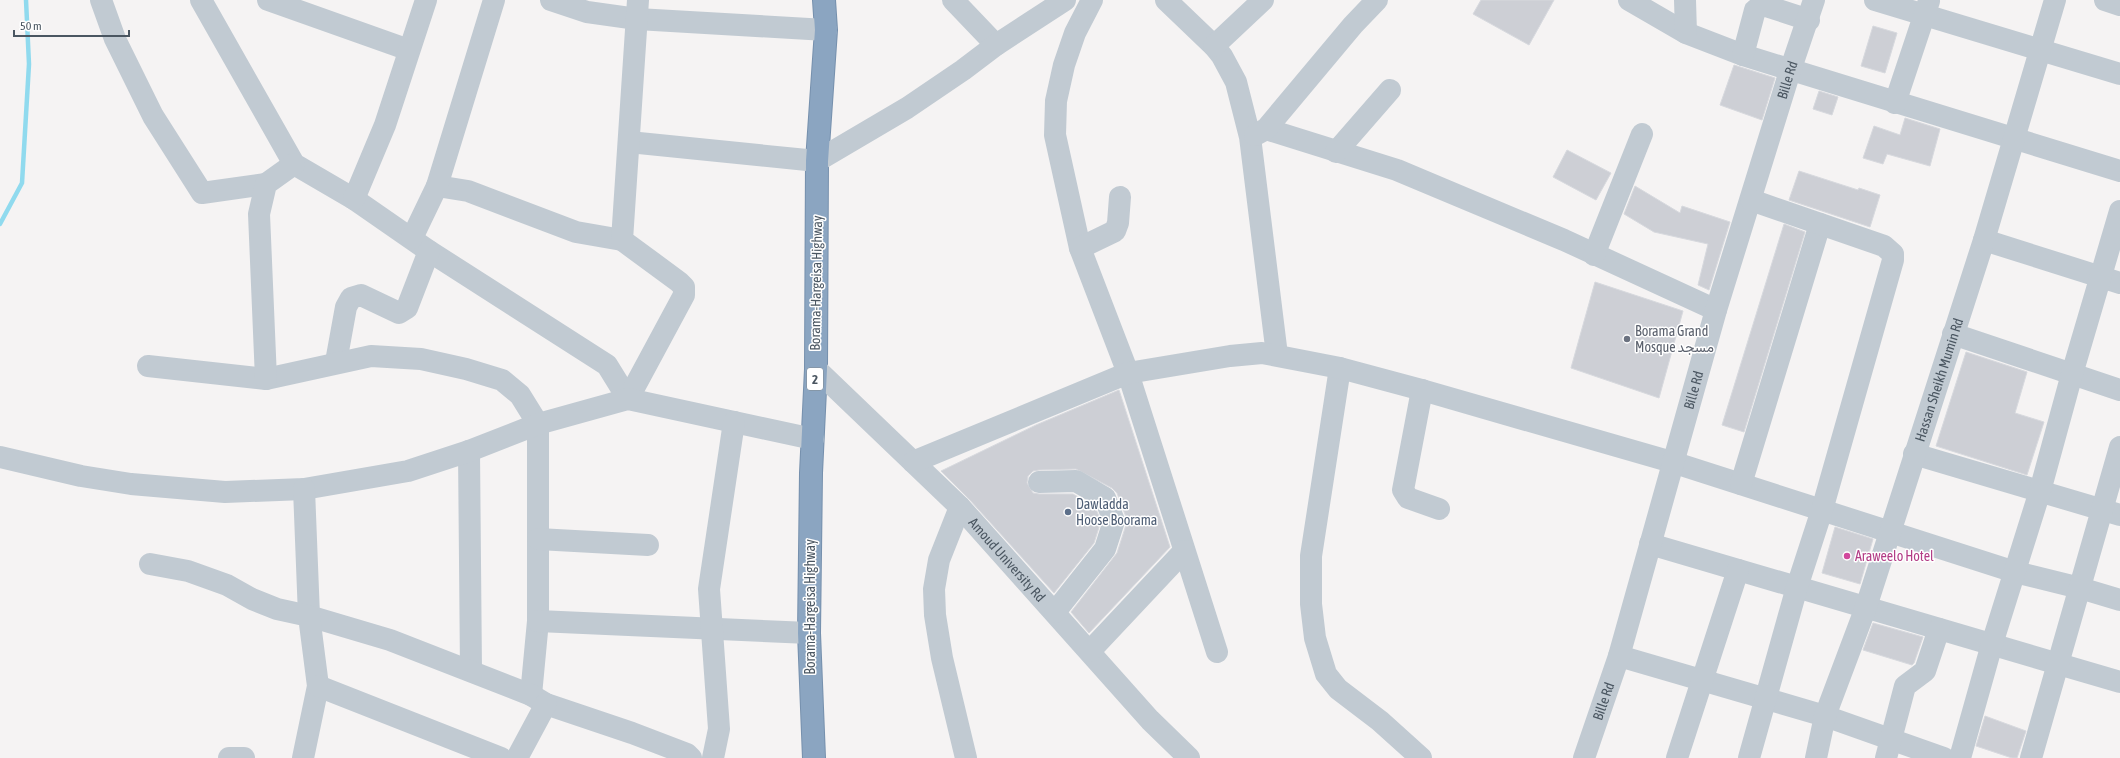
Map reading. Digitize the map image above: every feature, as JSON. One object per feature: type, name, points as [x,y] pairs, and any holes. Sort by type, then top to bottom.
[{"type":"highway","name":"Borama-Hargeisa Highway","points":[[814,758],[809,633],[810,473],[816,369],[817,161],[826,30],[824,0]]},
{"type":"street","points":[[101,0],[115,39],[153,116],[202,193],[266,184],[294,164]]},
{"type":"street","points":[[201,0],[241,74],[294,164],[354,199],[429,251],[607,365],[628,399]]},
{"type":"street","points":[[268,0],[409,50]]},
{"type":"street","points":[[354,199],[385,125],[426,0]]},
{"type":"street","points":[[412,238],[437,186],[494,0]]},
{"type":"street","points":[[551,0],[587,12],[638,10],[826,30]]},
{"type":"street","points":[[953,0],[996,45]]},
{"type":"street","points":[[1092,0],[1075,33],[1064,65],[1056,101],[1055,135],[1080,248],[1128,373],[1217,652]]},
{"type":"street","points":[[1166,0],[1214,46],[1222,56],[1236,82],[1258,133],[1277,355]]},
{"type":"street","points":[[1214,46],[1263,0]]},
{"type":"street","points":[[1258,133],[1353,25],[1377,0]]},
{"type":"street","points":[[1629,0],[1686,33],[1743,55],[1790,71],[2120,171]]},
{"type":"street","points":[[1685,0],[1686,33]]},
{"type":"street","points":[[1874,0],[1927,7],[2040,48],[2120,74]]},
{"type":"street","name":"Hassan Sheikh Mumin Rd","points":[[1816,758],[1826,716],[1866,607],[1889,531],[1984,240],[2012,139],[2055,0]]},
{"type":"street","points":[[2105,0],[2120,5]]},
{"type":"street","points":[[629,142],[817,161],[907,108],[963,70],[1053,3]]},
{"type":"street","points":[[1743,55],[1755,10],[1758,6],[1763,5],[1812,10]]},
{"type":"street","points":[[1895,103],[1927,7]]},
{"type":"street","points":[[622,240],[638,10]]},
{"type":"street","name":"Bille Rd","points":[[1588,757],[1619,656],[1672,462],[1716,310],[1790,71],[1812,10]]},
{"type":"street","points":[[1336,152],[1390,90]]},
{"type":"street","points":[[1258,133],[1336,152],[1397,170],[1594,255],[1716,310]]},
{"type":"street","points":[[1594,255],[1642,134]]},
{"type":"street","points":[[266,184],[259,214],[266,379]]},
{"type":"street","points":[[437,186],[468,191],[576,232],[622,240],[684,287],[684,295],[628,399]]},
{"type":"street","points":[[1080,248],[1115,231],[1118,223],[1120,197]]},
{"type":"street","points":[[1749,758],[1797,587],[1822,510],[1893,260],[1893,254],[1884,246],[1751,200]]},
{"type":"street","points":[[1960,758],[1992,644],[2040,491],[2072,374],[2110,281],[2120,211]]},
{"type":"street","points":[[1741,484],[1820,224]]},
{"type":"street","points":[[1984,240],[2110,281]]},
{"type":"street","points":[[336,362],[346,307],[351,298],[361,295],[399,313],[403,312],[407,308],[429,251]]},
{"type":"street","points":[[1953,334],[2120,390]]},
{"type":"street","points":[[914,462],[1128,373],[1230,356],[1262,353],[1340,368],[1422,390],[1672,462],[2015,572],[2080,588],[2120,600]]},
{"type":"street","points":[[148,366],[266,379],[336,362],[371,356],[421,359],[466,369],[502,380],[520,395],[538,424],[538,700],[517,758]]},
{"type":"street","points":[[1340,368],[1311,556],[1311,604],[1316,638],[1326,674],[1338,689],[1380,721],[1421,758]]},
{"type":"street","name":"Amoud University Rd","points":[[816,369],[960,507],[1150,720],[1189,758]]},
{"type":"street","points":[[1422,390],[1403,490],[1408,498],[1438,509]]},
{"type":"street","points":[[0,457],[81,476],[132,484],[225,492],[304,488],[408,471],[469,451],[538,424],[628,399],[813,439]]},
{"type":"street","points":[[713,758],[719,730],[709,589],[734,422]]},
{"type":"street","points":[[2031,758],[2080,588],[2111,512],[2120,447]]},
{"type":"street","points":[[469,451],[471,671]]},
{"type":"street","points":[[1914,454],[2111,512]]},
{"type":"street","points":[[1039,482],[1076,481],[1106,498],[1114,521],[1105,549],[1055,612]]},
{"type":"street","points":[[303,758],[318,686],[309,616],[304,488]]},
{"type":"street","points":[[960,507],[939,560],[934,589],[935,615],[942,658],[966,758]]},
{"type":"street","points":[[538,539],[648,545]]},
{"type":"street","points":[[1650,544],[2120,682]]},
{"type":"street","points":[[1090,651],[1184,551]]},
{"type":"street","points":[[150,564],[188,571],[227,584],[252,599],[277,609],[309,616],[390,640],[471,671],[538,700],[687,754],[691,758]]},
{"type":"street","points":[[1677,758],[1738,570]]},
{"type":"street","points":[[538,620],[711,630],[809,633]]},
{"type":"street","points":[[1888,749],[1905,686],[1925,671],[1939,629]]},
{"type":"street","points":[[1619,656],[1703,678],[1826,716],[1888,749],[1944,758]]},
{"type":"street","points":[[318,686],[502,758]]},
{"type":"street","points":[[229,758],[244,758]]},
{"type":"building","points":[[1481,0],[1554,0],[1529,45],[1473,14]]},
{"type":"building","points":[[1873,26],[1897,33],[1885,73],[1861,66]]},
{"type":"building","points":[[1734,65],[1775,78],[1762,120],[1720,105]]},
{"type":"building","points":[[1819,91],[1838,97],[1832,115],[1813,109]]},
{"type":"building","points":[[1905,118],[1940,129],[1930,166],[1887,154],[1883,164],[1863,158],[1874,126],[1900,135]]},
{"type":"building","points":[[1567,150],[1611,173],[1596,200],[1553,177]]},
{"type":"building","points":[[1799,171],[1858,190],[1859,188],[1880,195],[1870,227],[1789,200]]},
{"type":"building","points":[[1635,186],[1680,213],[1682,206],[1730,222],[1709,290],[1698,285],[1708,244],[1654,232],[1624,214]]},
{"type":"building","points":[[1784,224],[1805,232],[1744,432],[1722,425]]},
{"type":"building","name":"Borama Grand Mosque مسجد","points":[[1595,282],[1683,311],[1659,398],[1571,368]]},
{"type":"building","points":[[1966,352],[2027,372],[2015,413],[2044,422],[2027,475],[1936,446]]},
{"type":"building","name":"Dawladda Hoose Boorama","points":[[1119,390],[1170,547],[1089,633],[1071,612],[1117,553],[1126,525],[1126,517],[1117,493],[1112,488],[1076,469],[1039,470],[1033,471],[1028,476],[1027,483],[1033,493],[1073,494],[1095,507],[1101,521],[1094,543],[1054,593],[969,499],[941,471],[1036,425]]},
{"type":"building","name":"Araweelo Hotel","points":[[1835,527],[1873,539],[1860,584],[1822,573]]},
{"type":"building","points":[[1873,623],[1923,637],[1912,665],[1863,650]]},
{"type":"building","points":[[1985,716],[2026,731],[2017,758],[2012,758],[1976,746]]},
{"type":"waterway","points":[[0,224],[22,183],[29,64],[26,0]]},
{"type":"place","name":"Borama Grand Mosque مسجد","points":[[1627,339]]},
{"type":"place","name":"Dawladda Hoose Boorama","points":[[1068,512]]},
{"type":"place","name":"Araweelo Hotel","points":[[1847,556]]}]
